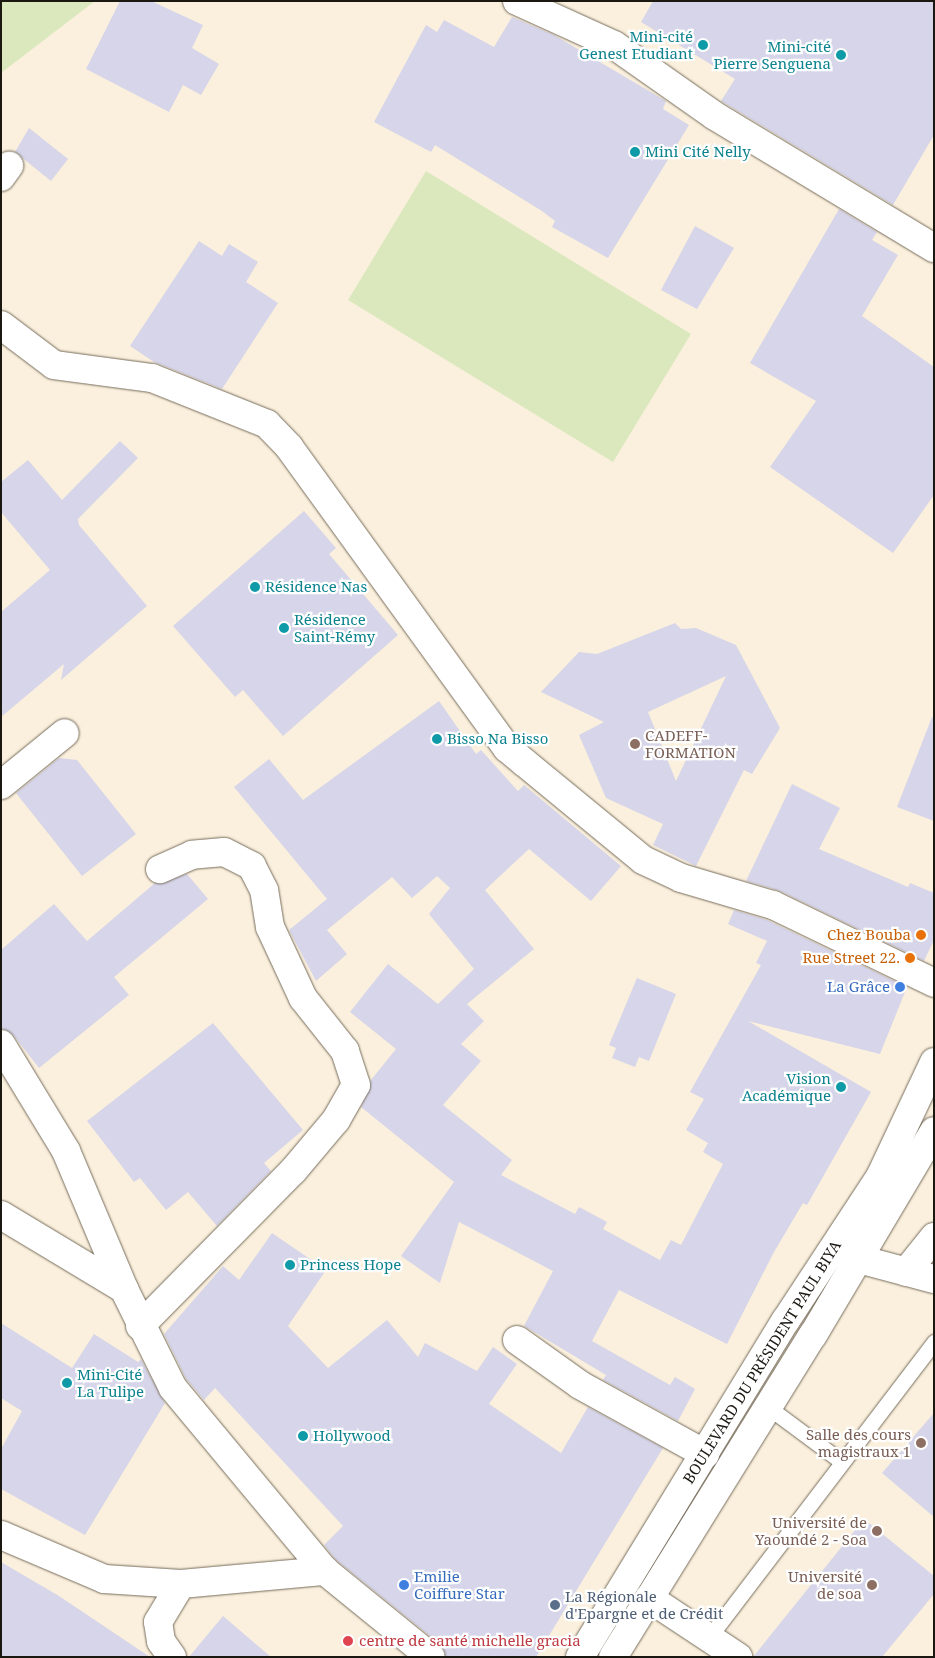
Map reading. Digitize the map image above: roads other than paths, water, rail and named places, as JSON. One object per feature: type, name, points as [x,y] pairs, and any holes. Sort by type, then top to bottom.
[{"type":"street","points":[[517,1],[614,45],[715,116],[934,248]]},
{"type":"street","points":[[1,325],[54,365],[152,378],[267,424],[295,455],[508,748],[538,774],[644,860],[681,878],[773,905],[934,982]]},
{"type":"street","points":[[1,785],[66,733]]},
{"type":"street","points":[[140,1326],[294,1171],[336,1120],[356,1085],[345,1051],[303,998],[270,927],[264,890],[252,866],[224,852],[192,855],[160,870]]},
{"type":"street","points":[[1,1044],[66,1152],[140,1326],[173,1388],[325,1571],[431,1657]]},
{"type":"street","name":"BOULEVARD DU PRÉSIDENT PAUL BIYA","points":[[580,1657],[831,1252],[880,1177],[934,1062]]},
{"type":"street","name":"BOULEVARD DU PRÉSIDENT PAUL BIYA","points":[[613,1657],[859,1259],[934,1131]]},
{"type":"street","points":[[1,1215],[124,1289]]},
{"type":"street","points":[[906,1272],[934,1237]]},
{"type":"street","points":[[831,1252],[934,1279]]},
{"type":"street","points":[[517,1340],[580,1386],[705,1454]]},
{"type":"street","points":[[1,1535],[104,1579],[181,1584],[325,1571]]},
{"type":"street","points":[[172,1657],[161,1642],[158,1622],[181,1584]]},
{"type":"street","points":[[648,1598],[710,1636],[738,1657]]},
{"type":"lane","points":[[710,1636],[934,1342]]},
{"type":"lane","points":[[768,1407],[842,1462]]},
{"type":"place","name":"Mini-cité Genest Etudiant","points":[[703,45]]},
{"type":"place","name":"Mini-cité Pierre Senguena","points":[[841,55]]},
{"type":"place","name":"Mini Cité Nelly","points":[[635,152]]},
{"type":"place","name":"Résidence Nas","points":[[255,587]]},
{"type":"place","name":"Résidence Saint-Rémy","points":[[284,628]]},
{"type":"place","name":"Bisso Na Bisso","points":[[437,739]]},
{"type":"place","name":"CADEFF- FORMATION","points":[[635,744]]},
{"type":"place","name":"Chez Bouba","points":[[921,935]]},
{"type":"place","name":"Rue Street 22.","points":[[910,958]]},
{"type":"place","name":"La Grâce","points":[[900,987]]},
{"type":"place","name":"Vision Académique","points":[[841,1087]]},
{"type":"place","name":"Princess Hope","points":[[290,1265]]},
{"type":"place","name":"Mini-Cité La Tulipe","points":[[67,1383]]},
{"type":"place","name":"Hollywood","points":[[303,1436]]},
{"type":"place","name":"Salle des cours magistraux 1","points":[[921,1443]]},
{"type":"place","name":"Université de Yaoundé 2 - Soa","points":[[877,1531]]},
{"type":"place","name":"Emilie Coiffure Star","points":[[404,1585]]},
{"type":"place","name":"Université de soa","points":[[872,1585]]},
{"type":"place","name":"La Régionale d'Epargne et de Crédit","points":[[555,1605]]},
{"type":"place","name":"centre de santé michelle gracia","points":[[348,1641]]}]
